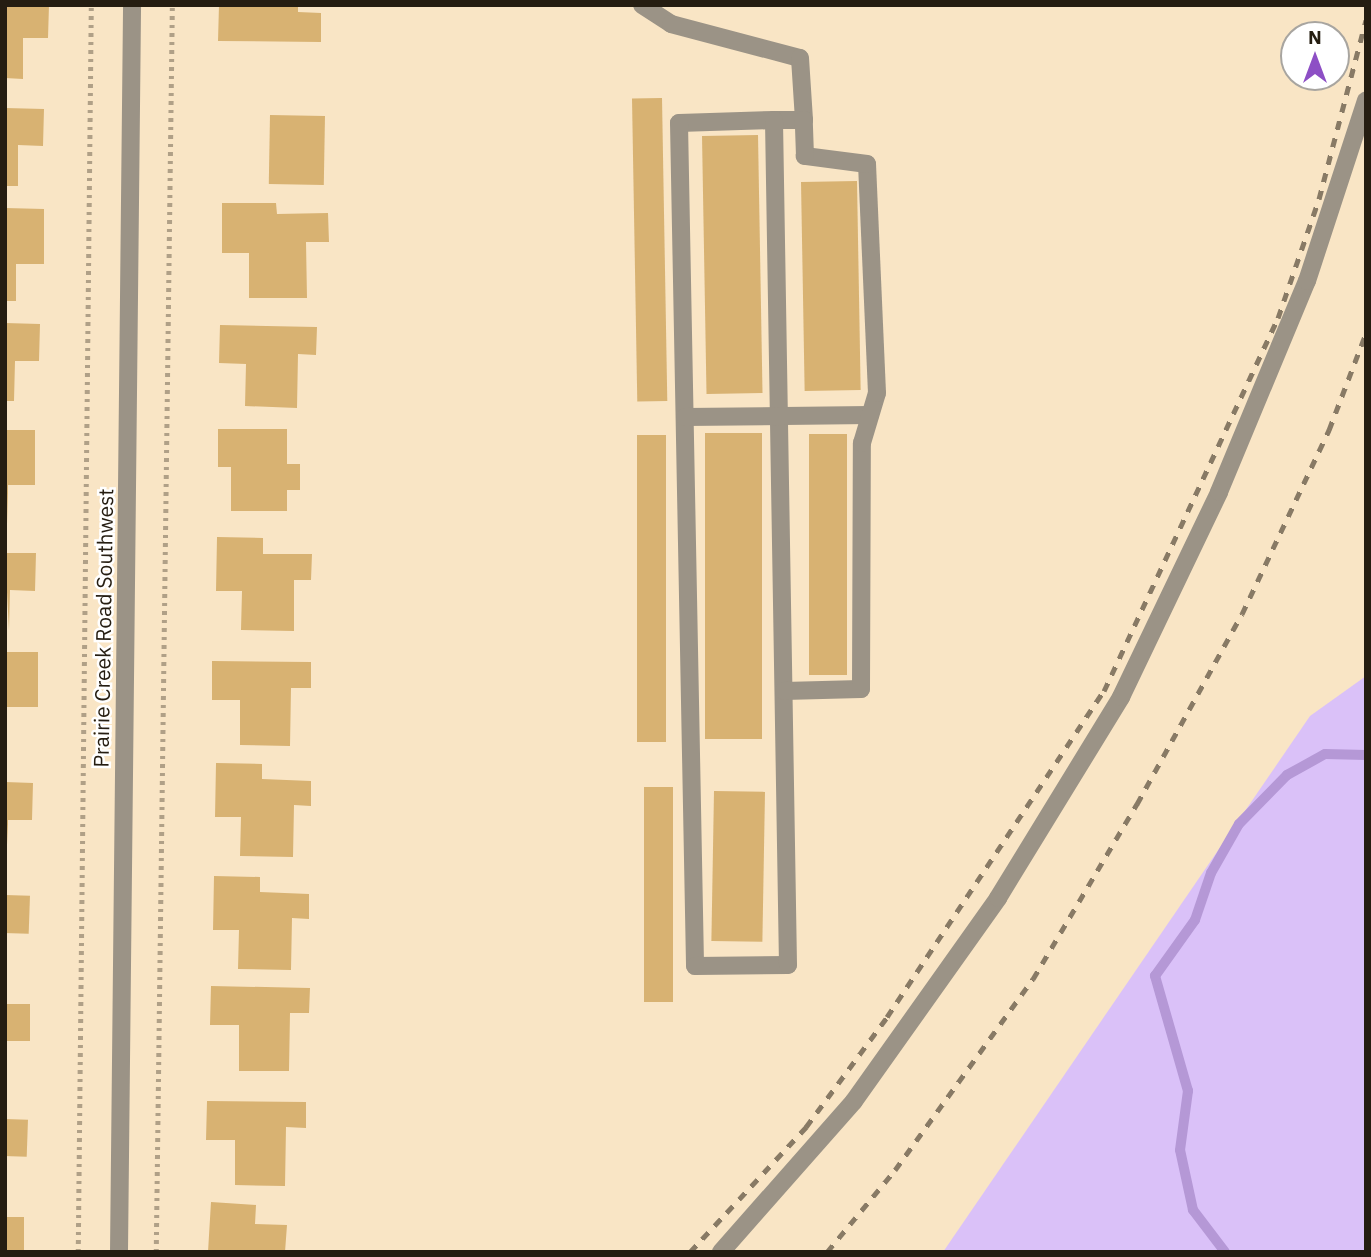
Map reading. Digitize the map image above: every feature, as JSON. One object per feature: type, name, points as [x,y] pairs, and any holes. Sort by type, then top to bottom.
[{"type":"street","name":"Prairie Creek Road Southwest","points":[[120,1252],[132,5]]},
{"type":"street","points":[[642,5],[671,24],[800,58],[805,156],[867,164],[877,393],[862,443],[861,689],[784,691]]},
{"type":"street","points":[[721,1252],[854,1101],[998,898],[1121,697],[1219,492],[1307,281],[1366,100]]},
{"type":"street","points":[[774,120],[788,965],[695,966],[679,123],[774,120],[804,120]]},
{"type":"street","points":[[685,417],[870,415]]},
{"type":"path","points":[[78,1252],[91,5]]},
{"type":"path","points":[[156,1252],[172,5]]},
{"type":"shaded area","points":[[1366,676],[1366,1252],[943,1252],[1310,716]]},
{"type":"building","points":[[5,5],[49,5],[48,38],[23,38],[23,79],[5,78]]},
{"type":"building","points":[[219,5],[298,5],[298,12],[321,13],[321,42],[218,41]]},
{"type":"building","points":[[662,98],[667,401],[637,401],[632,99]]},
{"type":"building","points":[[5,108],[44,109],[43,146],[18,145],[18,186],[5,186]]},
{"type":"building","points":[[270,115],[325,116],[324,185],[269,184]]},
{"type":"building","points":[[758,135],[763,393],[707,394],[702,136]]},
{"type":"building","points":[[857,181],[861,390],[805,391],[801,182]]},
{"type":"building","points":[[222,203],[276,203],[277,214],[328,213],[329,242],[306,242],[307,298],[249,298],[249,253],[222,253]]},
{"type":"building","points":[[5,208],[44,209],[44,264],[16,264],[16,301],[5,301]]},
{"type":"building","points":[[5,323],[40,324],[39,361],[15,361],[14,401],[5,401]]},
{"type":"building","points":[[220,325],[317,327],[316,355],[298,354],[297,408],[245,406],[246,364],[219,363]]},
{"type":"building","points":[[218,429],[287,429],[287,464],[300,464],[300,490],[287,490],[287,511],[231,511],[231,467],[218,467]]},
{"type":"building","points":[[5,430],[35,430],[35,485],[8,485],[8,524]]},
{"type":"building","points":[[705,433],[762,433],[762,739],[705,739]]},
{"type":"building","points":[[809,434],[847,434],[847,675],[809,675]]},
{"type":"building","points":[[637,435],[666,435],[666,742],[637,742]]},
{"type":"building","points":[[217,537],[263,538],[263,554],[312,554],[311,580],[294,580],[294,631],[241,630],[242,591],[216,591]]},
{"type":"building","points":[[5,553],[36,553],[35,591],[10,590],[9,631]]},
{"type":"building","points":[[5,652],[38,652],[38,707],[5,707]]},
{"type":"building","points":[[212,661],[311,662],[311,688],[291,688],[290,746],[240,745],[240,700],[212,700]]},
{"type":"building","points":[[216,763],[262,764],[262,779],[311,781],[311,806],[294,805],[293,857],[240,856],[241,817],[215,817]]},
{"type":"building","points":[[5,782],[33,783],[32,820],[8,820],[8,845]]},
{"type":"building","points":[[644,787],[673,787],[673,1002],[644,1002]]},
{"type":"building","points":[[714,791],[765,792],[762,942],[711,941]]},
{"type":"building","points":[[214,876],[260,877],[260,892],[309,894],[309,919],[292,918],[291,970],[238,969],[239,930],[213,930]]},
{"type":"building","points":[[5,895],[30,896],[29,934],[5,933]]},
{"type":"building","points":[[211,986],[310,988],[309,1013],[290,1013],[289,1071],[239,1071],[239,1025],[210,1025]]},
{"type":"building","points":[[5,1004],[30,1004],[30,1041],[5,1041]]},
{"type":"building","points":[[207,1101],[306,1102],[306,1128],[286,1127],[285,1186],[235,1185],[235,1140],[206,1140]]},
{"type":"building","points":[[5,1119],[28,1120],[27,1157],[5,1156]]},
{"type":"building","points":[[211,1202],[256,1205],[255,1224],[287,1225],[285,1252],[208,1252]]},
{"type":"building","points":[[5,1217],[24,1217],[24,1252],[5,1252]]},
{"type":"waterway","points":[[1225,1252],[1193,1210],[1180,1150],[1188,1091],[1155,976],[1195,920],[1211,873],[1239,824],[1287,775],[1325,754],[1366,755]]},
{"type":"railway","points":[[690,1252],[806,1127],[887,1017],[1104,691],[1278,318],[1319,199],[1366,20]]},
{"type":"railway","points":[[827,1252],[895,1170],[1033,979],[1137,804],[1242,614],[1329,430],[1366,333]]}]
